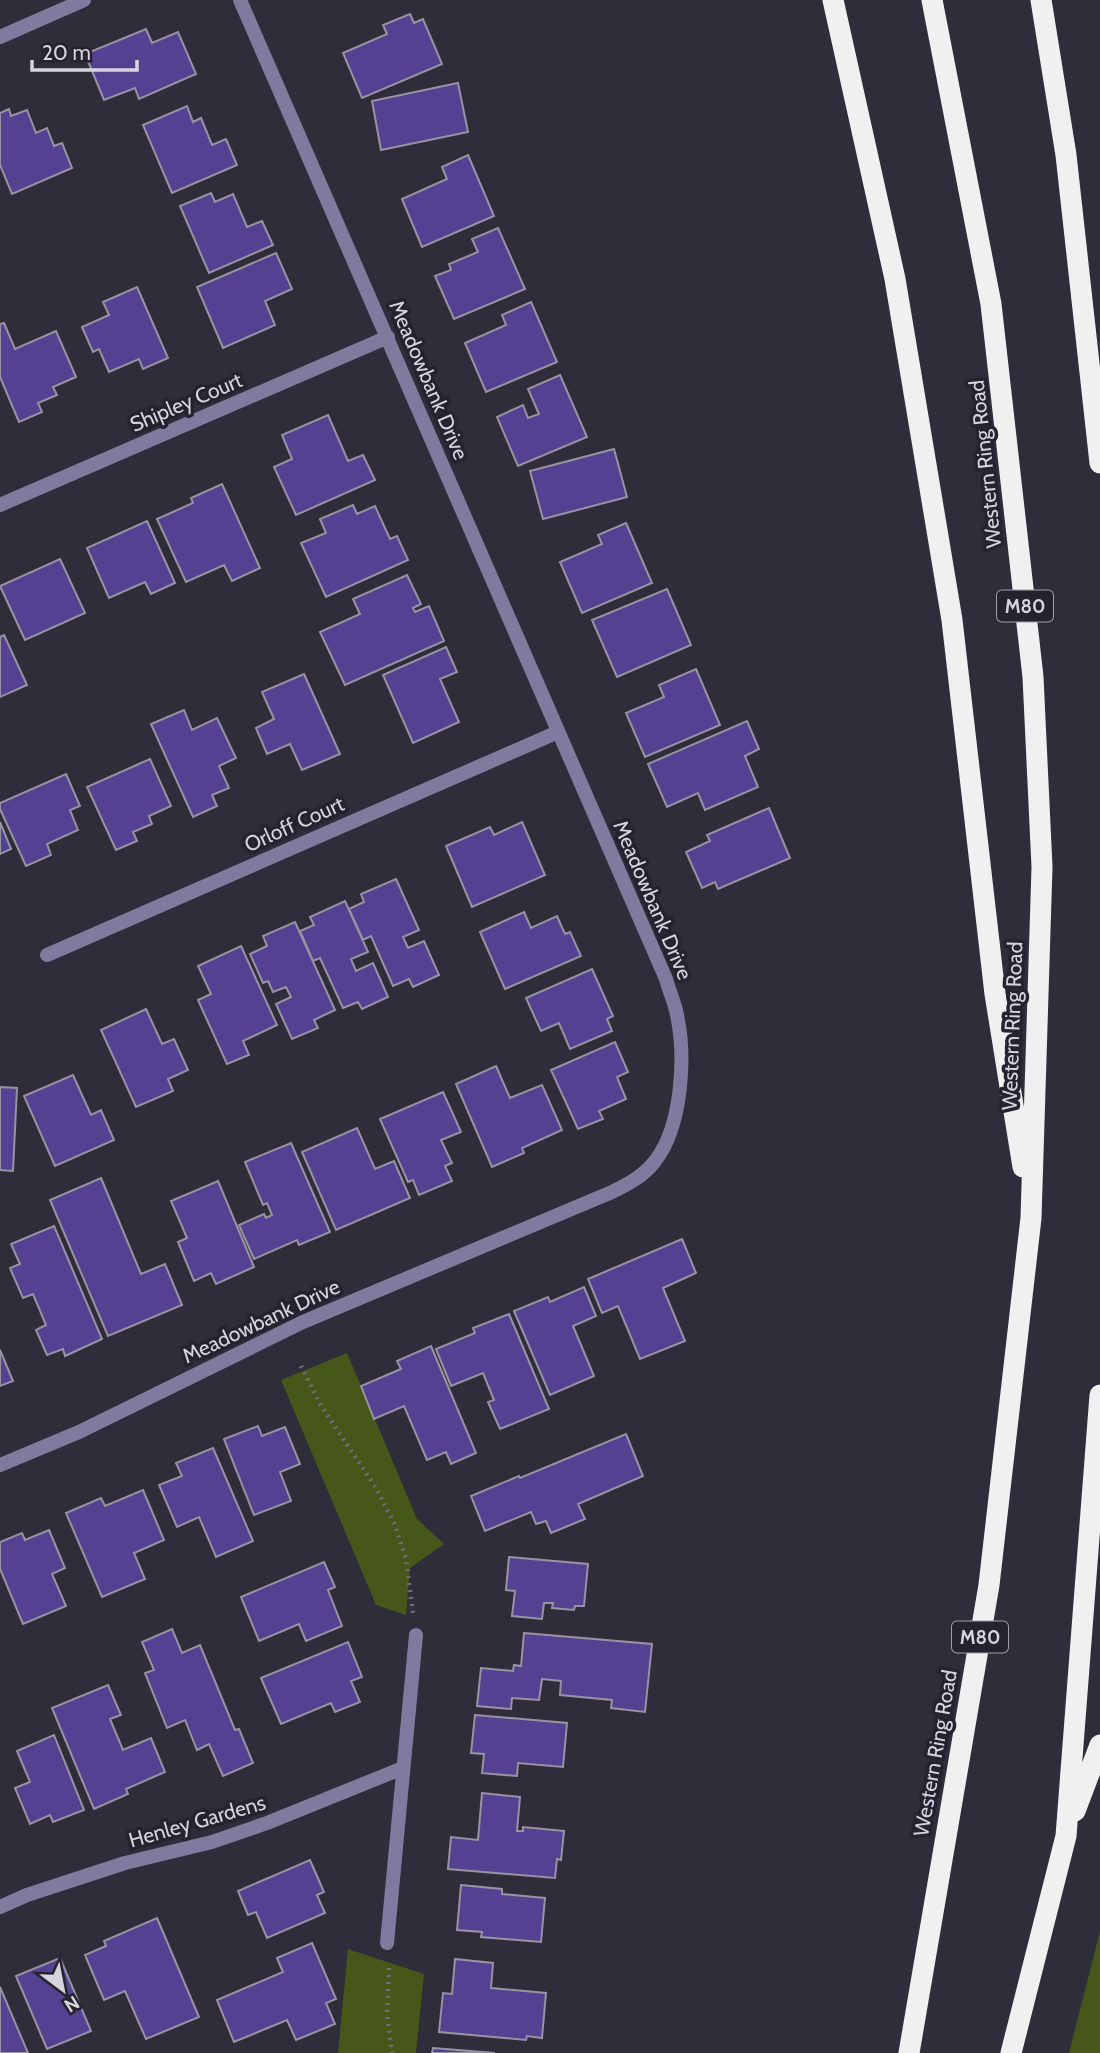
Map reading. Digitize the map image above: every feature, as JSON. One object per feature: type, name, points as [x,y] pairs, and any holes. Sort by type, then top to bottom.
[{"type":"highway","points":[[833,0],[895,279],[950,607],[995,994],[1031,1218]]},
{"type":"highway","name":"Western Ring Road","points":[[909,2053],[989,1585],[1031,1218],[1042,867],[1033,677],[991,304],[932,0]]},
{"type":"highway","points":[[1041,0],[1066,155],[1100,463]]},
{"type":"highway","points":[[1066,1836],[1100,1395]]},
{"type":"highway","points":[[1011,2053],[1066,1836],[1100,1745]]},
{"type":"street","points":[[0,37],[84,0]]},
{"type":"street","name":"Meadowbank Drive","points":[[0,1465],[79,1432],[303,1322],[636,1180],[655,1162],[668,1141],[676,1114],[681,1056],[677,1015],[666,979],[240,0]]},
{"type":"street","name":"Shipley Court","points":[[0,505],[388,337]]},
{"type":"street","name":"Orloff Court","points":[[47,955],[558,732]]},
{"type":"street","points":[[387,1942],[416,1635]]},
{"type":"street","name":"Henley Gardens","points":[[0,1908],[27,1895],[125,1863],[212,1842],[267,1824],[403,1768]]},
{"type":"path","points":[[301,1366],[320,1404],[376,1488],[395,1525],[406,1559],[416,1635]]},
{"type":"path","points":[[387,1942],[387,2014],[392,2053]]},
{"type":"green space","points":[[347,1353],[417,1519],[444,1544],[410,1568],[406,1615],[376,1605],[281,1380]]},
{"type":"green space","points":[[1100,1931],[1100,2053],[1069,2053]]},
{"type":"green space","points":[[348,1949],[424,1974],[416,2053],[338,2053]]},
{"type":"building","points":[[410,14],[414,23],[423,19],[442,64],[362,98],[343,53],[387,34],[383,25]]},
{"type":"building","points":[[146,29],[152,43],[178,32],[196,74],[139,99],[135,88],[104,100],[85,54]]},
{"type":"building","points":[[458,83],[468,132],[381,150],[372,101]]},
{"type":"building","points":[[187,106],[193,122],[201,118],[212,145],[226,139],[237,165],[172,193],[143,125]]},
{"type":"building","points":[[9,109],[11,116],[27,110],[36,133],[47,128],[54,146],[62,143],[72,168],[12,194],[0,165],[0,113]]},
{"type":"building","points":[[468,155],[494,216],[422,247],[402,199],[447,179],[442,167]]},
{"type":"building","points":[[211,193],[215,202],[233,194],[247,227],[262,221],[273,245],[209,273],[180,206]]},
{"type":"building","points":[[498,228],[525,289],[454,319],[435,276],[451,270],[449,264],[478,252],[472,239]]},
{"type":"building","points":[[276,253],[292,289],[265,301],[275,325],[223,348],[197,287]]},
{"type":"building","points":[[137,287],[168,358],[143,369],[139,359],[109,372],[99,349],[93,352],[82,327],[109,315],[103,302]]},
{"type":"building","points":[[531,302],[557,362],[486,392],[465,343],[506,325],[502,315]]},
{"type":"building","points":[[4,323],[15,349],[56,331],[76,377],[53,387],[57,395],[38,403],[42,412],[19,422],[0,377],[0,324]]},
{"type":"building","points":[[560,375],[587,437],[518,466],[497,417],[523,405],[528,418],[539,414],[528,389]]},
{"type":"building","points":[[328,415],[348,461],[363,455],[375,480],[296,515],[274,467],[292,459],[282,435]]},
{"type":"building","points":[[614,449],[627,497],[543,519],[530,471]]},
{"type":"building","points":[[222,484],[260,568],[232,581],[224,565],[186,582],[157,519],[193,503],[191,498]]},
{"type":"building","points":[[353,505],[357,514],[375,506],[390,539],[397,536],[408,560],[326,597],[301,543],[326,533],[320,519]]},
{"type":"building","points":[[147,521],[175,583],[151,594],[145,582],[109,598],[87,548]]},
{"type":"building","points":[[626,523],[652,583],[582,613],[560,562],[602,544],[598,535]]},
{"type":"building","points":[[60,559],[85,613],[25,640],[0,586]]},
{"type":"building","points":[[407,575],[421,604],[413,608],[415,612],[429,606],[444,641],[345,685],[320,632],[360,614],[353,599]]},
{"type":"building","points":[[667,589],[691,645],[617,677],[592,620]]},
{"type":"building","points":[[4,635],[27,685],[0,697],[0,637]]},
{"type":"building","points":[[446,647],[457,672],[440,679],[459,722],[413,743],[383,675]]},
{"type":"building","points":[[696,669],[720,725],[645,757],[626,713],[664,697],[659,685]]},
{"type":"building","points":[[304,674],[340,754],[302,770],[290,744],[267,754],[256,728],[274,719],[262,692]]},
{"type":"building","points":[[184,710],[192,730],[217,718],[236,758],[219,766],[229,788],[212,795],[217,806],[193,817],[151,724]]},
{"type":"building","points":[[747,721],[759,749],[745,756],[758,787],[705,810],[698,793],[667,807],[648,764]]},
{"type":"building","points":[[150,759],[171,806],[149,816],[152,824],[133,832],[137,841],[116,850],[87,787]]},
{"type":"building","points":[[66,774],[80,806],[70,810],[78,830],[47,844],[51,855],[26,866],[0,809],[0,803]]},
{"type":"building","points":[[769,808],[790,858],[718,889],[715,882],[702,888],[686,852],[710,841],[707,835]]},
{"type":"building","points":[[0,822],[11,849],[0,854]]},
{"type":"building","points":[[522,822],[545,875],[472,907],[446,846],[490,827],[494,835]]},
{"type":"building","points":[[396,879],[419,930],[403,937],[408,948],[424,941],[439,975],[413,987],[409,979],[393,986],[371,936],[363,940],[349,909],[364,902],[361,894]]},
{"type":"building","points":[[345,901],[368,952],[351,959],[356,971],[373,963],[388,997],[362,1009],[358,1002],[343,1008],[320,958],[313,961],[300,931],[314,925],[310,917]]},
{"type":"building","points":[[524,912],[531,928],[557,916],[565,934],[570,932],[581,956],[505,989],[480,932]]},
{"type":"building","points":[[295,922],[335,1010],[314,1020],[318,1028],[292,1039],[276,1004],[291,997],[286,987],[273,992],[268,981],[263,983],[250,954],[267,946],[263,936]]},
{"type":"building","points":[[241,946],[277,1025],[243,1041],[249,1055],[227,1064],[198,1000],[211,994],[198,966]]},
{"type":"building","points":[[592,969],[613,1016],[607,1019],[612,1031],[570,1049],[559,1023],[541,1031],[526,998]]},
{"type":"building","points":[[146,1009],[162,1044],[174,1039],[188,1070],[168,1079],[173,1091],[136,1107],[101,1030]]},
{"type":"building","points":[[615,1042],[628,1072],[617,1077],[626,1099],[599,1111],[603,1119],[578,1129],[551,1070]]},
{"type":"building","points":[[496,1066],[510,1098],[542,1085],[562,1130],[522,1148],[524,1153],[492,1167],[456,1084]]},
{"type":"building","points":[[73,1075],[91,1115],[101,1110],[114,1140],[55,1166],[24,1096]]},
{"type":"building","points":[[0,1087],[17,1088],[13,1171],[0,1170]]},
{"type":"building","points":[[443,1092],[461,1132],[441,1140],[452,1163],[445,1166],[452,1181],[419,1195],[413,1180],[408,1182],[380,1119]]},
{"type":"building","points":[[357,1128],[375,1169],[394,1161],[410,1198],[336,1230],[302,1152]]},
{"type":"building","points":[[291,1143],[330,1232],[299,1245],[297,1240],[254,1259],[239,1225],[264,1214],[266,1218],[272,1215],[267,1203],[263,1205],[245,1162]]},
{"type":"building","points":[[101,1178],[141,1274],[165,1264],[182,1305],[108,1336],[50,1200]]},
{"type":"building","points":[[218,1181],[254,1267],[216,1284],[211,1273],[194,1281],[178,1242],[187,1238],[171,1201]]},
{"type":"building","points":[[54,1226],[102,1339],[65,1356],[63,1349],[47,1355],[36,1330],[46,1325],[33,1294],[23,1298],[10,1268],[20,1264],[11,1244]]},
{"type":"building","points":[[682,1239],[696,1273],[663,1288],[685,1341],[640,1359],[618,1306],[602,1313],[588,1279]]},
{"type":"building","points":[[584,1287],[596,1316],[573,1326],[594,1376],[550,1395],[514,1311],[548,1297],[550,1302]]},
{"type":"building","points":[[509,1314],[549,1409],[500,1429],[488,1402],[494,1400],[483,1373],[451,1386],[436,1349],[475,1333],[473,1328]]},
{"type":"building","points":[[431,1346],[476,1453],[451,1464],[446,1452],[427,1460],[404,1406],[374,1419],[361,1386],[401,1369],[397,1361]]},
{"type":"building","points":[[0,1350],[13,1381],[0,1386]]},
{"type":"building","points":[[258,1426],[262,1436],[285,1427],[300,1464],[280,1472],[291,1501],[254,1515],[224,1439]]},
{"type":"building","points":[[626,1434],[643,1476],[578,1504],[585,1519],[551,1533],[546,1521],[536,1524],[531,1512],[485,1531],[471,1496]]},
{"type":"building","points":[[213,1448],[253,1541],[216,1557],[199,1517],[177,1527],[159,1485],[182,1476],[176,1463]]},
{"type":"building","points":[[143,1490],[164,1540],[134,1553],[145,1579],[102,1597],[66,1513],[101,1498],[105,1506]]},
{"type":"building","points":[[49,1530],[65,1568],[52,1574],[66,1606],[23,1624],[0,1569],[0,1542],[22,1533],[25,1540]]},
{"type":"building","points":[[509,1557],[588,1564],[584,1606],[575,1606],[574,1610],[552,1608],[553,1603],[544,1603],[542,1619],[512,1616],[515,1591],[506,1590]]},
{"type":"building","points":[[324,1562],[335,1587],[328,1590],[342,1626],[306,1641],[299,1624],[259,1641],[241,1597]]},
{"type":"building","points":[[172,1629],[182,1653],[200,1645],[235,1730],[239,1729],[253,1763],[223,1776],[209,1744],[197,1750],[185,1720],[167,1728],[145,1673],[154,1670],[142,1642]]},
{"type":"building","points":[[524,1633],[652,1644],[645,1712],[611,1708],[612,1700],[560,1695],[561,1681],[542,1679],[539,1700],[512,1698],[511,1709],[477,1706],[481,1668],[513,1671],[514,1665],[521,1666]]},
{"type":"building","points":[[348,1642],[362,1677],[351,1681],[360,1702],[335,1712],[331,1703],[281,1724],[261,1678]]},
{"type":"building","points":[[108,1685],[121,1715],[110,1719],[123,1750],[151,1738],[165,1772],[126,1789],[128,1794],[94,1809],[52,1708]]},
{"type":"building","points":[[475,1715],[567,1723],[563,1767],[518,1763],[517,1776],[482,1773],[484,1754],[471,1753]]},
{"type":"building","points":[[54,1735],[84,1810],[53,1822],[50,1815],[30,1824],[15,1788],[30,1782],[17,1751]]},
{"type":"building","points":[[482,1793],[520,1797],[517,1831],[523,1831],[523,1827],[564,1831],[561,1860],[557,1859],[555,1878],[448,1869],[451,1837],[478,1840]]},
{"type":"building","points":[[310,1860],[324,1892],[317,1895],[325,1913],[267,1938],[256,1912],[248,1915],[238,1891]]},
{"type":"building","points":[[461,1885],[502,1889],[502,1894],[545,1898],[541,1942],[481,1937],[482,1932],[457,1930]]},
{"type":"building","points":[[157,1918],[199,2017],[146,2039],[125,1991],[104,2000],[85,1955],[106,1946],[104,1941]]},
{"type":"building","points":[[312,1943],[336,1999],[326,2003],[335,2024],[296,2040],[287,2020],[234,2042],[217,2000],[283,1972],[277,1958]]},
{"type":"building","points":[[60,1958],[91,2031],[47,2049],[16,1976]]},
{"type":"building","points":[[455,1959],[493,1963],[491,1988],[546,1993],[542,2038],[527,2036],[526,2040],[439,2032],[443,1993],[452,1994]]},
{"type":"building","points":[[0,1987],[28,2053],[0,2053]]},
{"type":"building","points":[[433,2048],[495,2053],[432,2053]]}]
